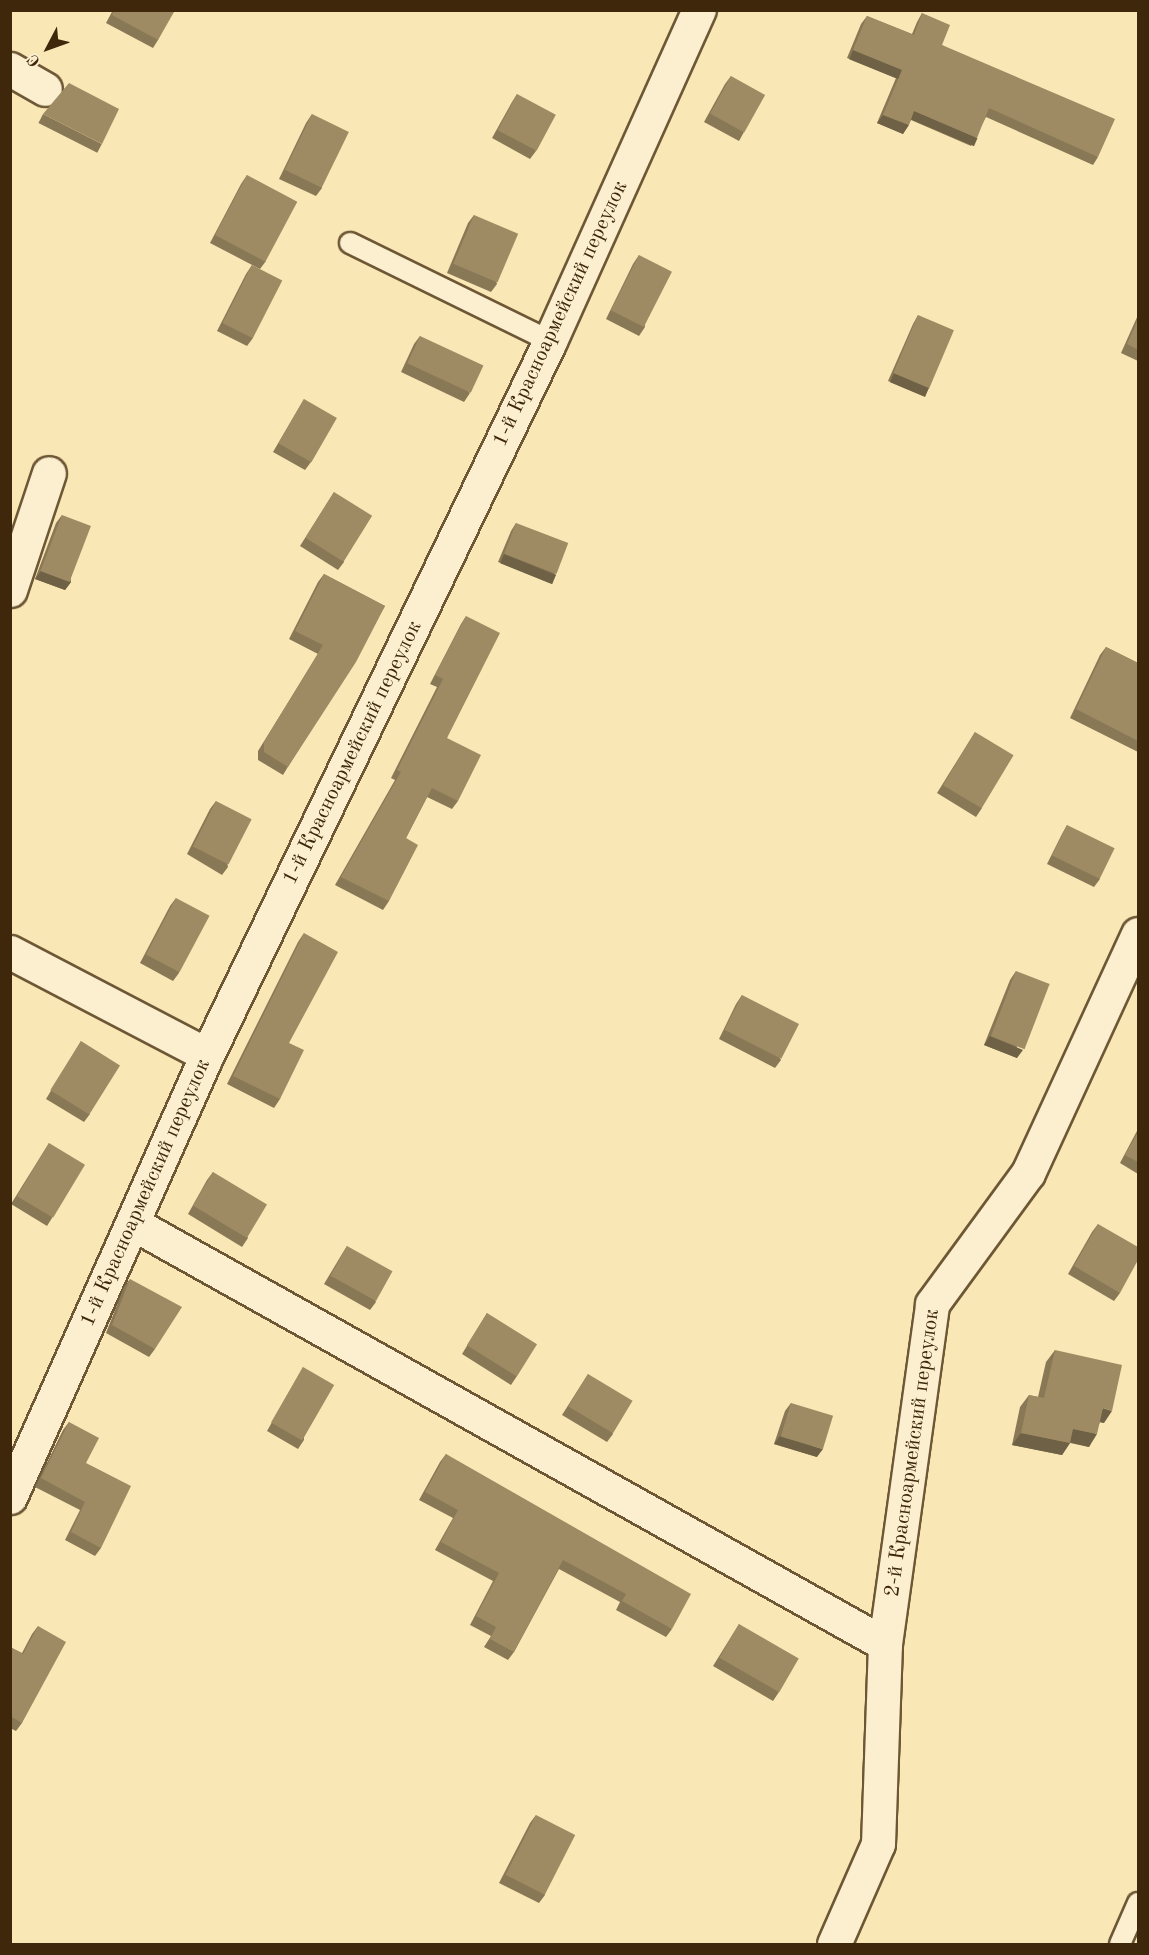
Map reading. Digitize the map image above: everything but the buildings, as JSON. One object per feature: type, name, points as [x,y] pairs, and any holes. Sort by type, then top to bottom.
[{"type":"street","name":"1-й Красноармейский переулок","points":[[10,1497],[134,1224],[207,1055],[550,341],[699,10]]},
{"type":"street","points":[[10,69],[45,89]]},
{"type":"street","points":[[10,590],[49,473]]},
{"type":"street","name":"2-й Красноармейский переулок","points":[[834,1944],[878,1844],[885,1644],[932,1304],[1028,1173],[1138,934]]},
{"type":"street","points":[[10,952],[207,1055]]},
{"type":"street","points":[[134,1224],[885,1644]]},
{"type":"lane","points":[[350,243],[550,341]]},
{"type":"lane","points":[[1120,1944],[1138,1903]]}]
